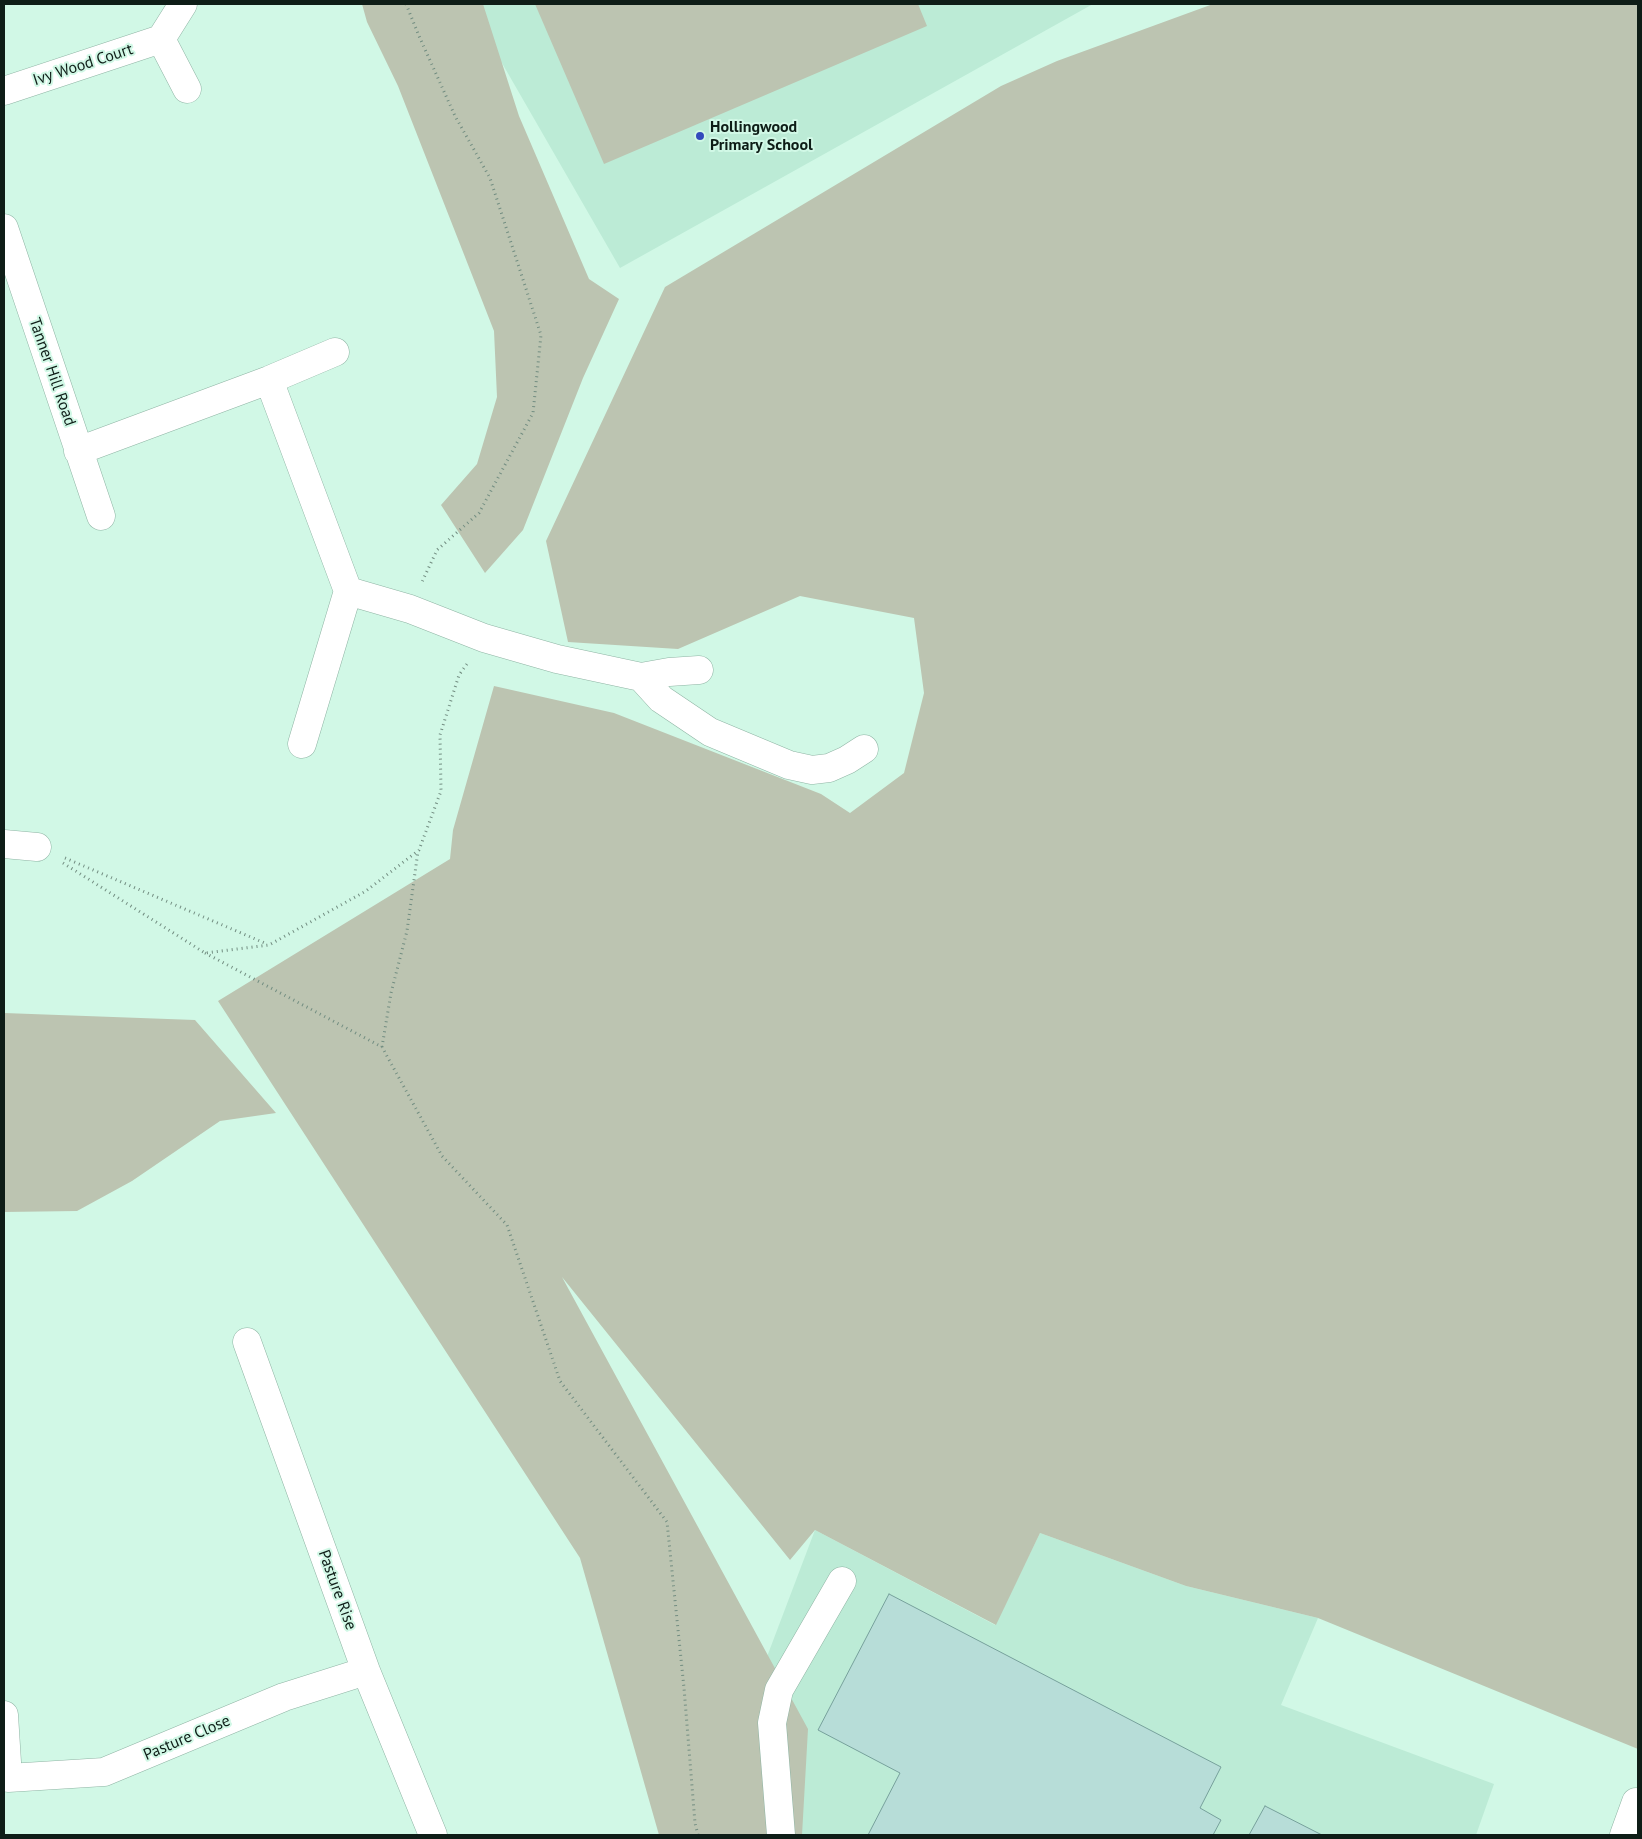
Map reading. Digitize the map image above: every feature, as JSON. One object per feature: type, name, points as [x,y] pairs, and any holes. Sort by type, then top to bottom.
[{"type":"street","points":[[183,4],[162,39],[187,89]]},
{"type":"street","name":"Ivy Wood Court","points":[[4,91],[162,39]]},
{"type":"street","name":"Tanner Hill Road","points":[[4,228],[100,516]]},
{"type":"street","points":[[78,451],[269,380],[335,352]]},
{"type":"street","points":[[269,380],[348,592],[302,744]]},
{"type":"street","points":[[348,592],[410,609],[484,638],[557,659],[640,677],[699,670]]},
{"type":"street","points":[[640,677],[661,699],[710,732],[789,765],[812,770],[829,768],[847,760],[864,749]]},
{"type":"street","points":[[4,844],[37,846]]},
{"type":"street","name":"Pasture Rise","points":[[247,1342],[366,1671],[433,1835]]},
{"type":"street","points":[[782,1835],[772,1723],[779,1690],[842,1580]]},
{"type":"street","name":"Pasture Close","points":[[6,1777],[104,1772],[284,1697],[366,1671]]},
{"type":"street","points":[[4,1715],[6,1777]]},
{"type":"street","points":[[1624,1835],[1636,1802]]},
{"type":"path","points":[[406,4],[455,116],[490,178],[541,334],[533,413],[504,470],[479,513],[437,550],[410,609]]},
{"type":"path","points":[[382,1047],[391,993],[407,931],[418,850],[441,791],[440,735],[459,675],[484,638]]},
{"type":"path","points":[[37,846],[269,945]]},
{"type":"path","points":[[37,846],[205,954],[382,1047],[442,1156],[506,1225],[560,1381],[667,1522],[684,1688],[695,1823],[698,1835]]},
{"type":"path","points":[[205,954],[269,945],[366,891],[418,850]]},
{"type":"shaded area","points":[[362,4],[483,4],[519,116],[589,279],[619,299],[583,378],[523,530],[485,573],[441,505],[477,464],[497,397],[494,331],[398,86],[367,22]]},
{"type":"shaded area","name":"Hollingwood Primary School","points":[[468,4],[1093,4],[620,268]]},
{"type":"shaded area","points":[[535,4],[918,4],[927,26],[604,164]]},
{"type":"shaded area","points":[[1213,4],[1638,4],[1638,1749],[1318,1618],[1186,1586],[1040,1533],[996,1625],[815,1530],[790,1560],[562,1277],[808,1729],[802,1835],[659,1835],[580,1558],[218,1001],[450,859],[453,830],[494,686],[614,713],[821,794],[850,813],[904,773],[924,693],[914,618],[800,596],[678,649],[568,642],[546,541],[665,287],[1001,86],[1057,61]]},
{"type":"shaded area","points":[[4,1013],[195,1020],[276,1113],[220,1121],[132,1181],[77,1211],[4,1212]]},
{"type":"shaded area","points":[[815,1530],[995,1625],[1040,1533],[1186,1586],[1318,1618],[1281,1705],[1494,1784],[1476,1835],[740,1835],[732,1749]]},
{"type":"building","points":[[889,1594],[1221,1767],[1200,1808],[1221,1820],[1213,1835],[868,1835],[900,1773],[818,1730]]},
{"type":"building","points":[[1265,1806],[1322,1835],[1249,1835]]},
{"type":"place","name":"Hollingwood Primary School","points":[[700,136]]}]
